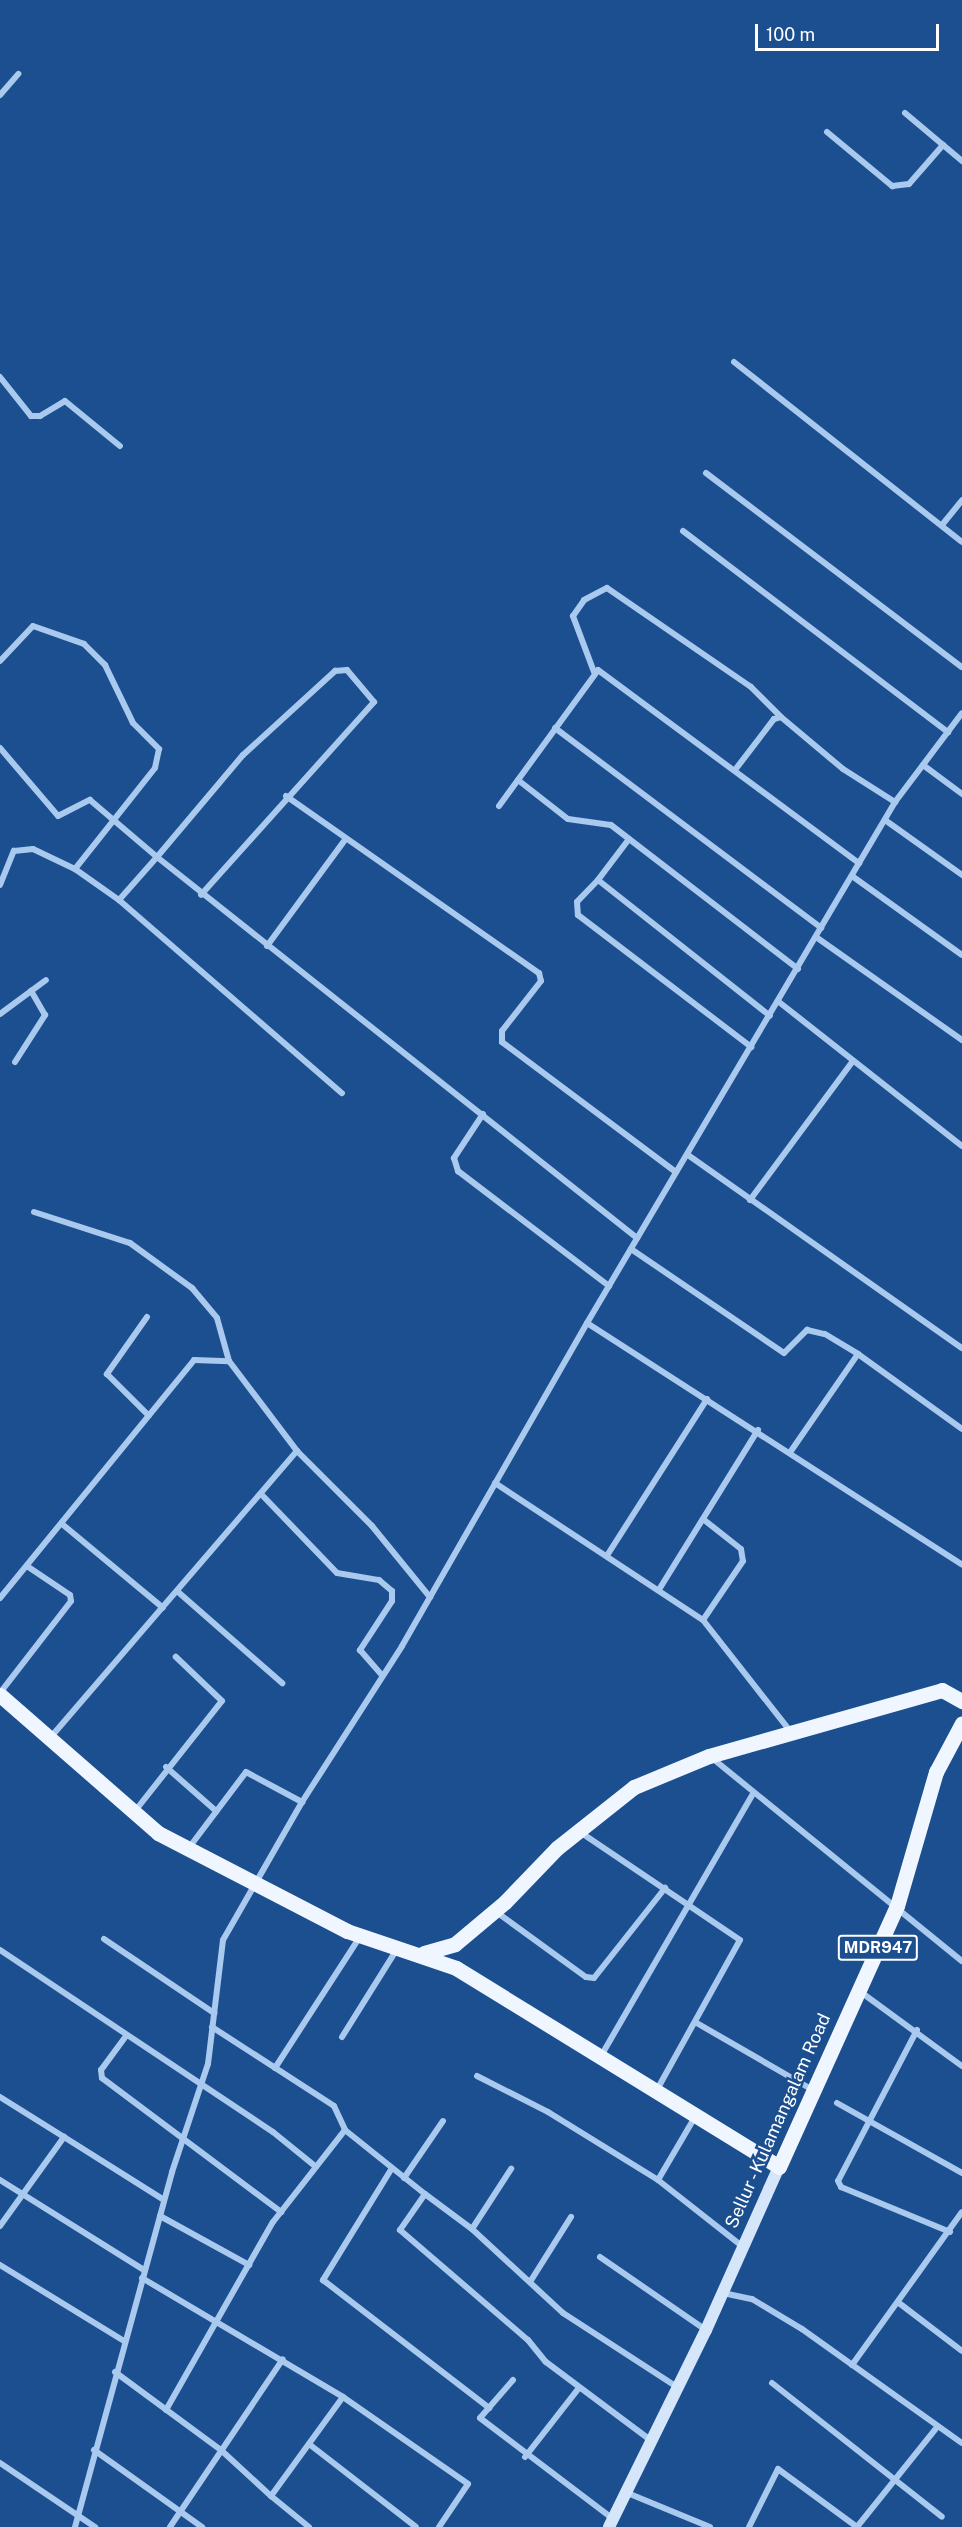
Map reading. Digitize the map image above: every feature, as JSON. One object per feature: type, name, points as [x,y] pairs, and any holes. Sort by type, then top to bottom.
[{"type":"main road","points":[[424,1953],[455,1944],[494,1911],[578,1831],[634,1787],[709,1756],[790,1731],[942,1690],[962,1701]]},
{"type":"main road","points":[[0,1694],[47,1740],[132,1814],[188,1849],[256,1885],[361,1935],[424,1953],[456,1968],[599,2059],[779,2167]]},
{"type":"main road","name":"Sellur - Kulamangalam Road","points":[[611,2523],[649,2439],[706,2330],[813,2090],[863,1994],[897,1906],[936,1772],[962,1723]]},
{"type":"street","points":[[0,95],[18,74]]},
{"type":"street","points":[[905,113],[962,161]]},
{"type":"street","points":[[827,132],[892,186],[909,184],[943,145]]},
{"type":"street","points":[[734,362],[962,542]]},
{"type":"street","points":[[0,377],[31,416],[40,416],[65,401],[120,446]]},
{"type":"street","points":[[706,473],[962,667]]},
{"type":"street","points":[[942,525],[962,500]]},
{"type":"street","points":[[683,531],[948,732]]},
{"type":"street","points":[[594,672],[573,616],[584,600],[607,588],[751,687],[781,717],[843,769],[896,802]]},
{"type":"street","points":[[0,661],[26,631],[39,626],[84,644],[105,665],[133,723],[161,757],[75,869]]},
{"type":"street","points":[[119,900],[243,755],[335,671],[346,670],[374,702],[286,796],[201,895]]},
{"type":"street","points":[[499,806],[594,672]]},
{"type":"street","points":[[594,672],[604,672],[859,863]]},
{"type":"street","points":[[75,2527],[115,2372],[164,2200],[200,2087],[212,2027],[223,1940],[302,1802],[430,1597],[587,1323],[859,863],[896,802],[962,713]]},
{"type":"street","points":[[735,770],[774,719],[781,717]]},
{"type":"street","points":[[555,728],[821,928]]},
{"type":"street","points":[[0,748],[58,816],[87,800],[115,817],[201,895],[483,1114],[637,1238]]},
{"type":"street","points":[[923,765],[962,794]]},
{"type":"street","points":[[518,780],[568,819],[602,820],[798,969]]},
{"type":"street","points":[[286,796],[345,840],[538,974],[541,981],[502,1031],[501,1042],[676,1172]]},
{"type":"street","points":[[885,820],[962,874]]},
{"type":"street","points":[[629,839],[598,880],[577,902],[578,915],[751,1047]]},
{"type":"street","points":[[267,946],[345,840]]},
{"type":"street","points":[[0,885],[14,851],[33,849],[75,869],[119,900],[342,1093]]},
{"type":"street","points":[[852,876],[962,954]]},
{"type":"street","points":[[598,880],[770,1016]]},
{"type":"street","points":[[816,937],[962,1040]]},
{"type":"street","points":[[0,1014],[46,980]]},
{"type":"street","points":[[15,1062],[45,1015],[32,991]]},
{"type":"street","points":[[778,1002],[962,1146]]},
{"type":"street","points":[[750,1200],[853,1061]]},
{"type":"street","points":[[483,1114],[454,1158],[458,1171],[609,1286]]},
{"type":"street","points":[[688,1155],[962,1348]]},
{"type":"street","points":[[34,1212],[130,1243],[192,1288],[217,1318],[229,1361],[297,1450],[372,1526],[430,1597]]},
{"type":"street","points":[[631,1249],[784,1353],[807,1330],[825,1334],[858,1354],[962,1429]]},
{"type":"street","points":[[147,1317],[107,1374],[149,1416]]},
{"type":"street","points":[[587,1323],[791,1451],[962,1565]]},
{"type":"street","points":[[791,1451],[858,1354]]},
{"type":"street","points":[[0,1598],[194,1360],[229,1361]]},
{"type":"street","points":[[608,1554],[707,1399]]},
{"type":"street","points":[[660,1588],[758,1431]]},
{"type":"street","points":[[47,1740],[262,1495],[297,1450]]},
{"type":"street","points":[[495,1483],[660,1588],[703,1620],[790,1731]]},
{"type":"street","points":[[262,1495],[337,1573],[379,1580],[392,1590],[392,1601],[360,1650],[382,1675]]},
{"type":"street","points":[[703,1519],[743,1554],[743,1561],[703,1620]]},
{"type":"street","points":[[62,1524],[163,1608]]},
{"type":"street","points":[[0,1694],[71,1601],[70,1595],[27,1566]]},
{"type":"street","points":[[177,1591],[282,1683]]},
{"type":"street","points":[[132,1814],[166,1767],[222,1701],[176,1657]]},
{"type":"street","points":[[709,1756],[753,1794],[897,1906],[962,1961]]},
{"type":"street","points":[[166,1767],[216,1811]]},
{"type":"street","points":[[188,1849],[246,1772],[302,1802]]},
{"type":"street","points":[[599,2059],[753,1794]]},
{"type":"street","points":[[578,1831],[740,1940],[655,2093]]},
{"type":"street","points":[[494,1911],[586,1977],[594,1978],[665,1888]]},
{"type":"street","points":[[275,2068],[361,1935]]},
{"type":"street","points":[[104,1939],[214,2013]]},
{"type":"street","points":[[342,2037],[399,1946]]},
{"type":"street","points":[[0,1950],[200,2087],[273,2132],[316,2167]]},
{"type":"street","points":[[863,1994],[918,2030],[962,2066]]},
{"type":"street","points":[[695,2022],[813,2090]]},
{"type":"street","points":[[212,2027],[334,2106],[345,2130],[472,2229],[563,2313],[677,2388]]},
{"type":"street","points":[[918,2030],[839,2173],[841,2187],[950,2232]]},
{"type":"street","points":[[126,2036],[100,2074],[280,2212]]},
{"type":"street","points":[[477,2076],[548,2112],[658,2180],[742,2246]]},
{"type":"street","points":[[0,2097],[164,2200]]},
{"type":"street","points":[[837,2103],[962,2173]]},
{"type":"street","points":[[658,2180],[696,2117]]},
{"type":"street","points":[[404,2178],[443,2121]]},
{"type":"street","points":[[166,2410],[280,2212],[345,2130]]},
{"type":"street","points":[[0,2226],[64,2137]]},
{"type":"street","points":[[392,2168],[323,2280],[489,2408]]},
{"type":"street","points":[[472,2229],[511,2169]]},
{"type":"street","points":[[0,2180],[144,2270]]},
{"type":"street","points":[[425,2194],[400,2230],[579,2388],[649,2439]]},
{"type":"street","points":[[852,2365],[899,2303],[962,2212]]},
{"type":"street","points":[[160,2216],[249,2265]]},
{"type":"street","points":[[530,2282],[571,2217]]},
{"type":"street","points":[[600,2258],[706,2330]]},
{"type":"street","points":[[0,2265],[124,2341]]},
{"type":"street","points":[[142,2278],[283,2359],[343,2397],[468,2484],[439,2527]]},
{"type":"street","points":[[722,2293],[752,2299],[852,2365],[962,2443]]},
{"type":"street","points":[[899,2303],[962,2351]]},
{"type":"street","points":[[170,2527],[283,2359]]},
{"type":"street","points":[[115,2372],[222,2451],[309,2527]]},
{"type":"street","points":[[513,2380],[480,2418],[525,2457],[611,2523]]},
{"type":"street","points":[[772,2383],[942,2517]]},
{"type":"street","points":[[525,2457],[579,2388]]},
{"type":"street","points":[[271,2496],[343,2397]]},
{"type":"street","points":[[748,2527],[778,2469],[857,2527],[896,2482],[938,2426]]},
{"type":"street","points":[[309,2444],[416,2527]]},
{"type":"street","points":[[94,2450],[202,2527]]},
{"type":"street","points":[[0,2463],[95,2527]]},
{"type":"street","points":[[625,2492],[710,2527]]}]
